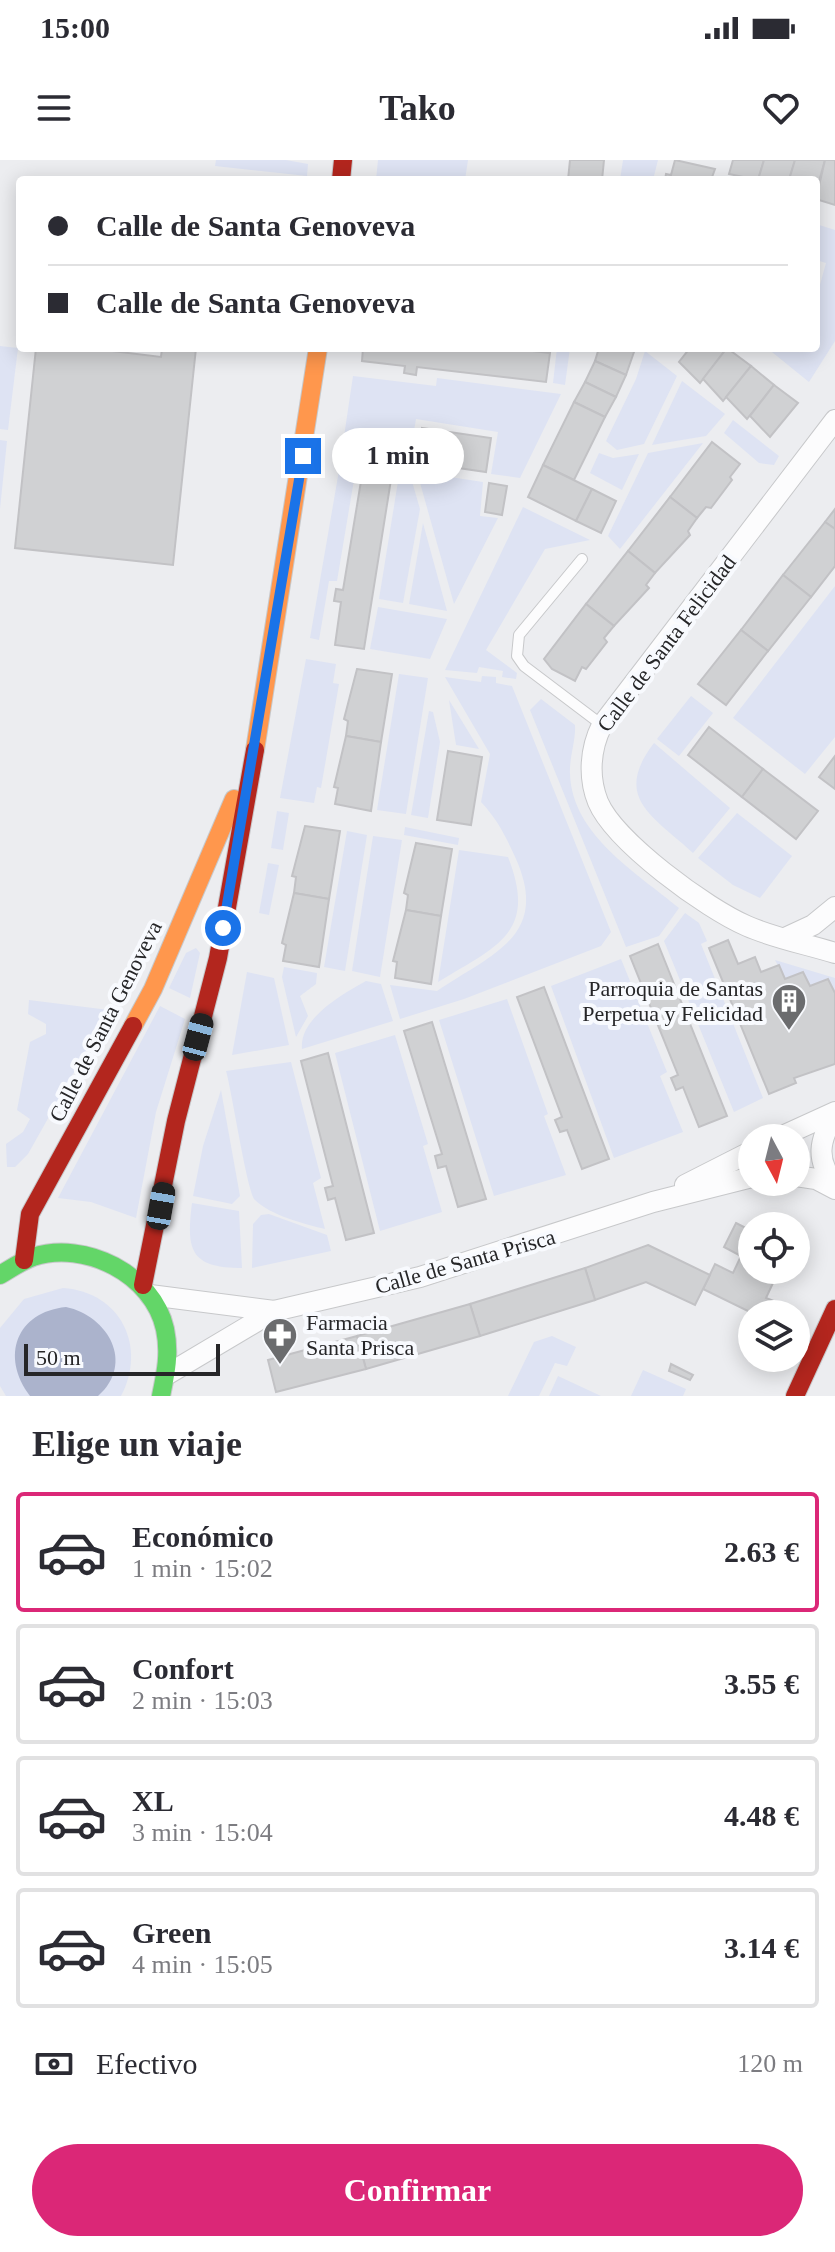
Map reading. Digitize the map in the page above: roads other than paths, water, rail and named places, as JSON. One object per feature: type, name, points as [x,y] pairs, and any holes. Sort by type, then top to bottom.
[{"type":"street","name":"Calle de Santa Genoveva","points":[[146,1290],[176,1121],[218,958],[284,581],[317,352]]},
{"type":"street","name":"Calle de Santa Felicidad","points":[[835,420],[602,725],[595,740],[591,763],[599,803],[612,823],[695,897],[748,927],[835,953]]},
{"type":"street","name":"Calle de Santa Genoveva","points":[[21,1262],[30,1214],[153,989],[252,757]]},
{"type":"street","points":[[785,938],[813,925],[835,907]]},
{"type":"street","points":[[810,1124],[835,1113]]},
{"type":"street","points":[[835,1113],[821,1144],[820,1159],[835,1187]]},
{"type":"street","name":"Calle de Santa Prisca","points":[[653,1202],[738,1158]]},
{"type":"street","points":[[810,1178],[835,1187]]},
{"type":"street","name":"Calle de Santa Prisca","points":[[146,1290],[274,1311],[420,1277],[653,1202],[738,1181]]},
{"type":"street","points":[[0,1275],[21,1262],[58,1253],[89,1255],[130,1273],[146,1290],[167,1337],[167,1388]]},
{"type":"street","points":[[0,1255],[21,1262]]},
{"type":"street","points":[[795,1396],[835,1309]]},
{"type":"street","name":"Calle de Santa Prisca","points":[[167,1388],[274,1311]]},
{"type":"lane","points":[[582,559],[519,635],[517,656],[524,666],[602,725]]},
{"type":"place","name":"Parroquia de Santas Perpetua y Felicidad","points":[[789,1032]]},
{"type":"place","name":"Farmacia Santa Prisca","points":[[280,1366]]}]
